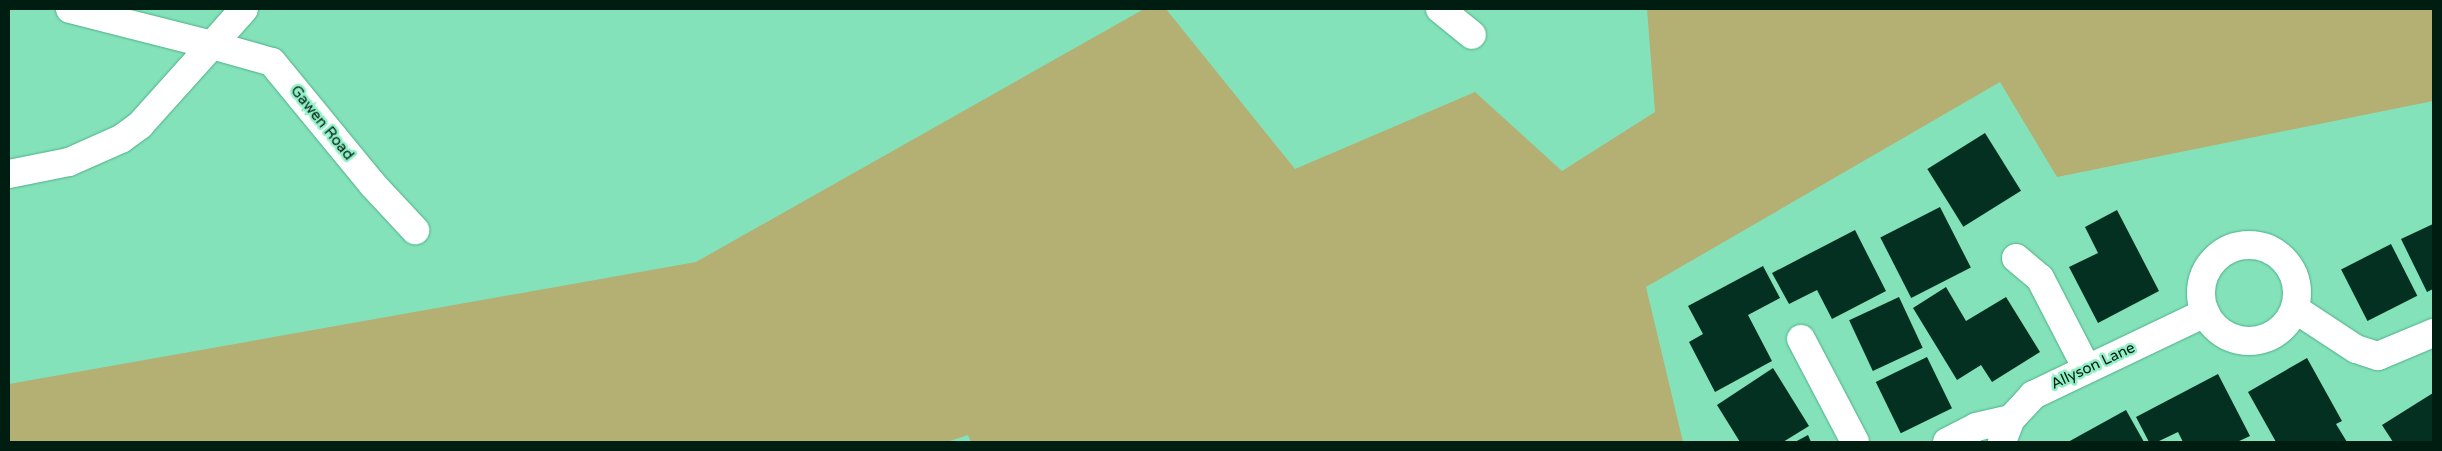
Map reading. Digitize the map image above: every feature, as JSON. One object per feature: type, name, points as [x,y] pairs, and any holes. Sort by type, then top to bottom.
[{"type":"street","name":"Gawen Road","points":[[70,9],[272,62],[373,185],[415,230]]},
{"type":"street","points":[[9,174],[68,162],[121,139],[140,125],[244,9]]},
{"type":"street","points":[[1440,9],[1472,34]]},
{"type":"street","points":[[2247,244],[2266,247],[2282,257],[2293,272],[2298,290],[2295,309],[2285,326],[2270,337],[2251,341],[2232,338],[2216,328],[2205,313],[2201,295],[2203,276],[2213,260],[2229,249],[2247,244]]},
{"type":"street","points":[[2016,258],[2040,278],[2087,369]]},
{"type":"street","points":[[2295,309],[2356,349],[2378,356],[2433,333]]},
{"type":"street","name":"Allyson Lane","points":[[2006,431],[2033,395],[2205,313]]},
{"type":"street","points":[[1802,338],[1855,442]]},
{"type":"street","points":[[1947,442],[1976,427],[2006,431]]},
{"type":"shaded area","points":[[1144,9],[1166,9],[1295,169],[1475,92],[1562,171],[1655,112],[1647,9],[2433,9],[2433,101],[2057,177],[2000,82],[1646,287],[1683,442],[971,442],[968,435],[947,442],[9,442],[9,384],[696,262]]},
{"type":"building","points":[[1985,133],[2021,191],[1963,227],[1927,169]]},
{"type":"building","points":[[1940,207],[1971,268],[1911,298],[1880,237]]},
{"type":"building","points":[[2117,210],[2159,291],[2098,323],[2069,267],[2098,253],[2085,227]]},
{"type":"building","points":[[2433,224],[2433,289],[2427,292],[2401,239]]},
{"type":"building","points":[[1855,230],[1886,291],[1832,319],[1817,290],[1789,304],[1772,273]]},
{"type":"building","points":[[2391,244],[2417,296],[2367,321],[2341,269]]},
{"type":"building","points":[[1763,266],[1780,298],[1748,315],[1772,361],[1715,392],[1689,342],[1703,334],[1688,306]]},
{"type":"building","points":[[1946,287],[1966,321],[2006,297],[2040,352],[1992,382],[1981,365],[1957,380],[1913,308]]},
{"type":"building","points":[[1899,297],[1923,348],[1873,371],[1849,320]]},
{"type":"building","points":[[1927,357],[1952,408],[1901,433],[1876,382]]},
{"type":"building","points":[[2307,358],[2342,421],[2336,424],[2347,442],[2276,442],[2248,392]]},
{"type":"building","points":[[1773,368],[1809,426],[1783,442],[1740,442],[1717,405]]},
{"type":"building","points":[[2218,374],[2250,436],[2237,442],[2183,442],[2178,432],[2157,442],[2149,442],[2136,417]]},
{"type":"building","points":[[2433,393],[2433,442],[2393,442],[2382,425]]},
{"type":"building","points":[[2126,410],[2144,442],[2068,442]]},
{"type":"building","points":[[1808,435],[1811,442],[1795,442]]}]
